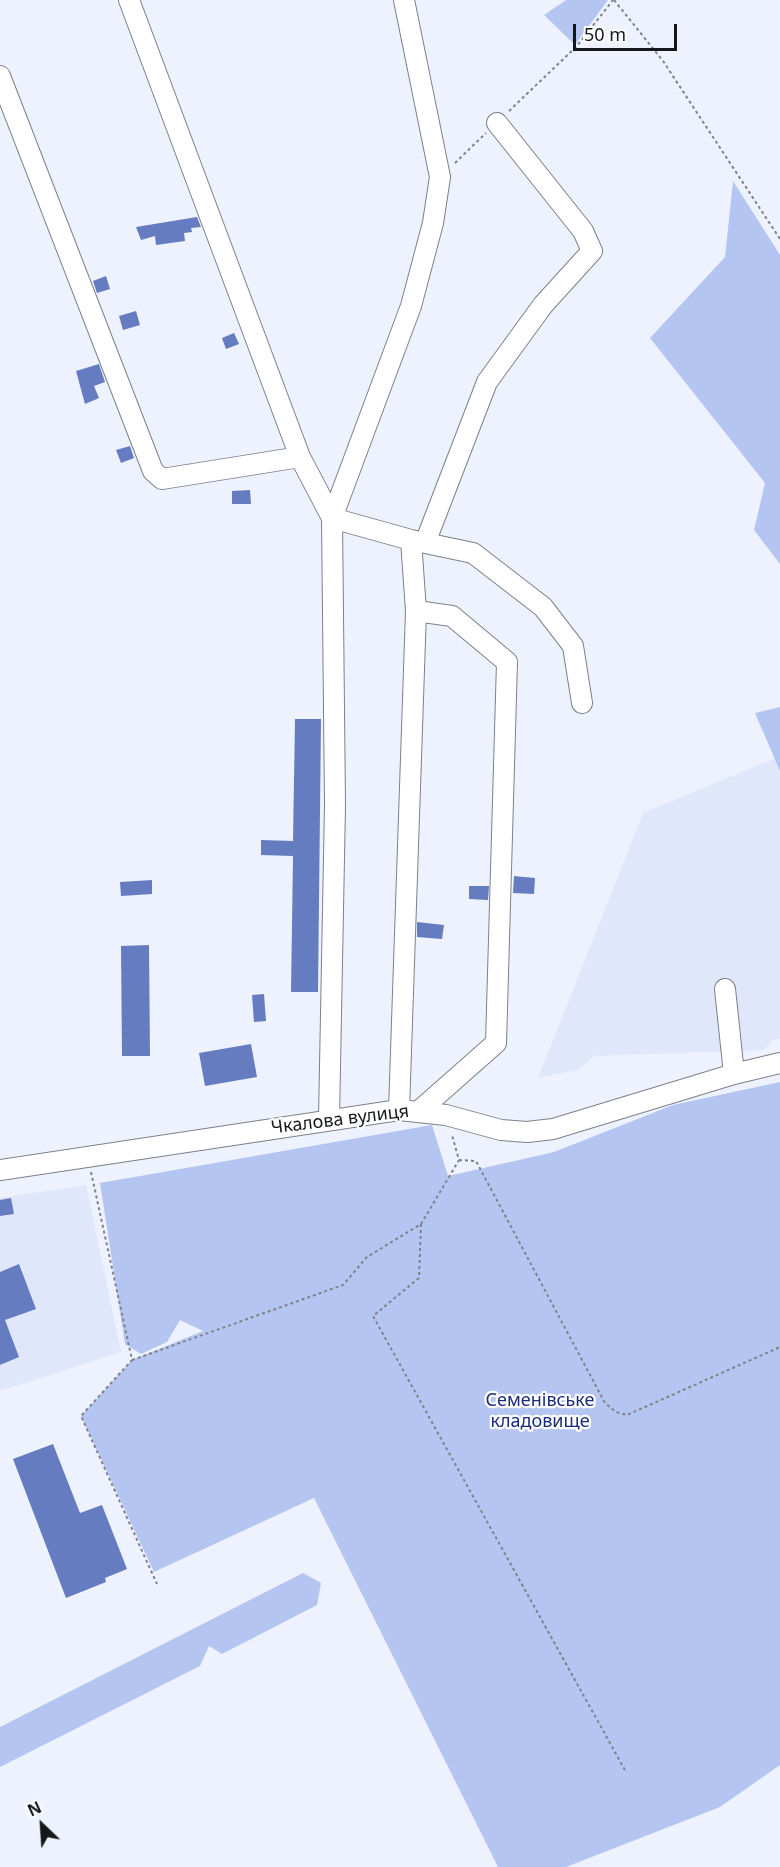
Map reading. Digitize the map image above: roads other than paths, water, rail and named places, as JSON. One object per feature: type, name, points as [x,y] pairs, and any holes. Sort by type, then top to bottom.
[{"type":"street","points":[[129,0],[300,457],[332,518],[418,542],[473,553],[543,607],[573,646],[582,703]]},
{"type":"street","points":[[329,1119],[335,805],[332,518],[411,306],[433,223],[440,177],[404,0]]},
{"type":"street","points":[[0,76],[153,471],[162,479],[300,457]]},
{"type":"street","points":[[399,1110],[418,542],[487,382],[543,305],[592,251],[583,231],[497,123]]},
{"type":"street","points":[[416,611],[452,616],[507,662],[496,1043],[419,1111]]},
{"type":"street","points":[[725,989],[734,1074]]},
{"type":"street","name":"Чкалова вулиця","points":[[0,1170],[399,1110],[446,1115],[501,1130],[528,1132],[553,1129],[734,1074],[780,1063]]},
{"type":"park label","name":"Семенівське кладовище","points":[[540,1411]]}]
